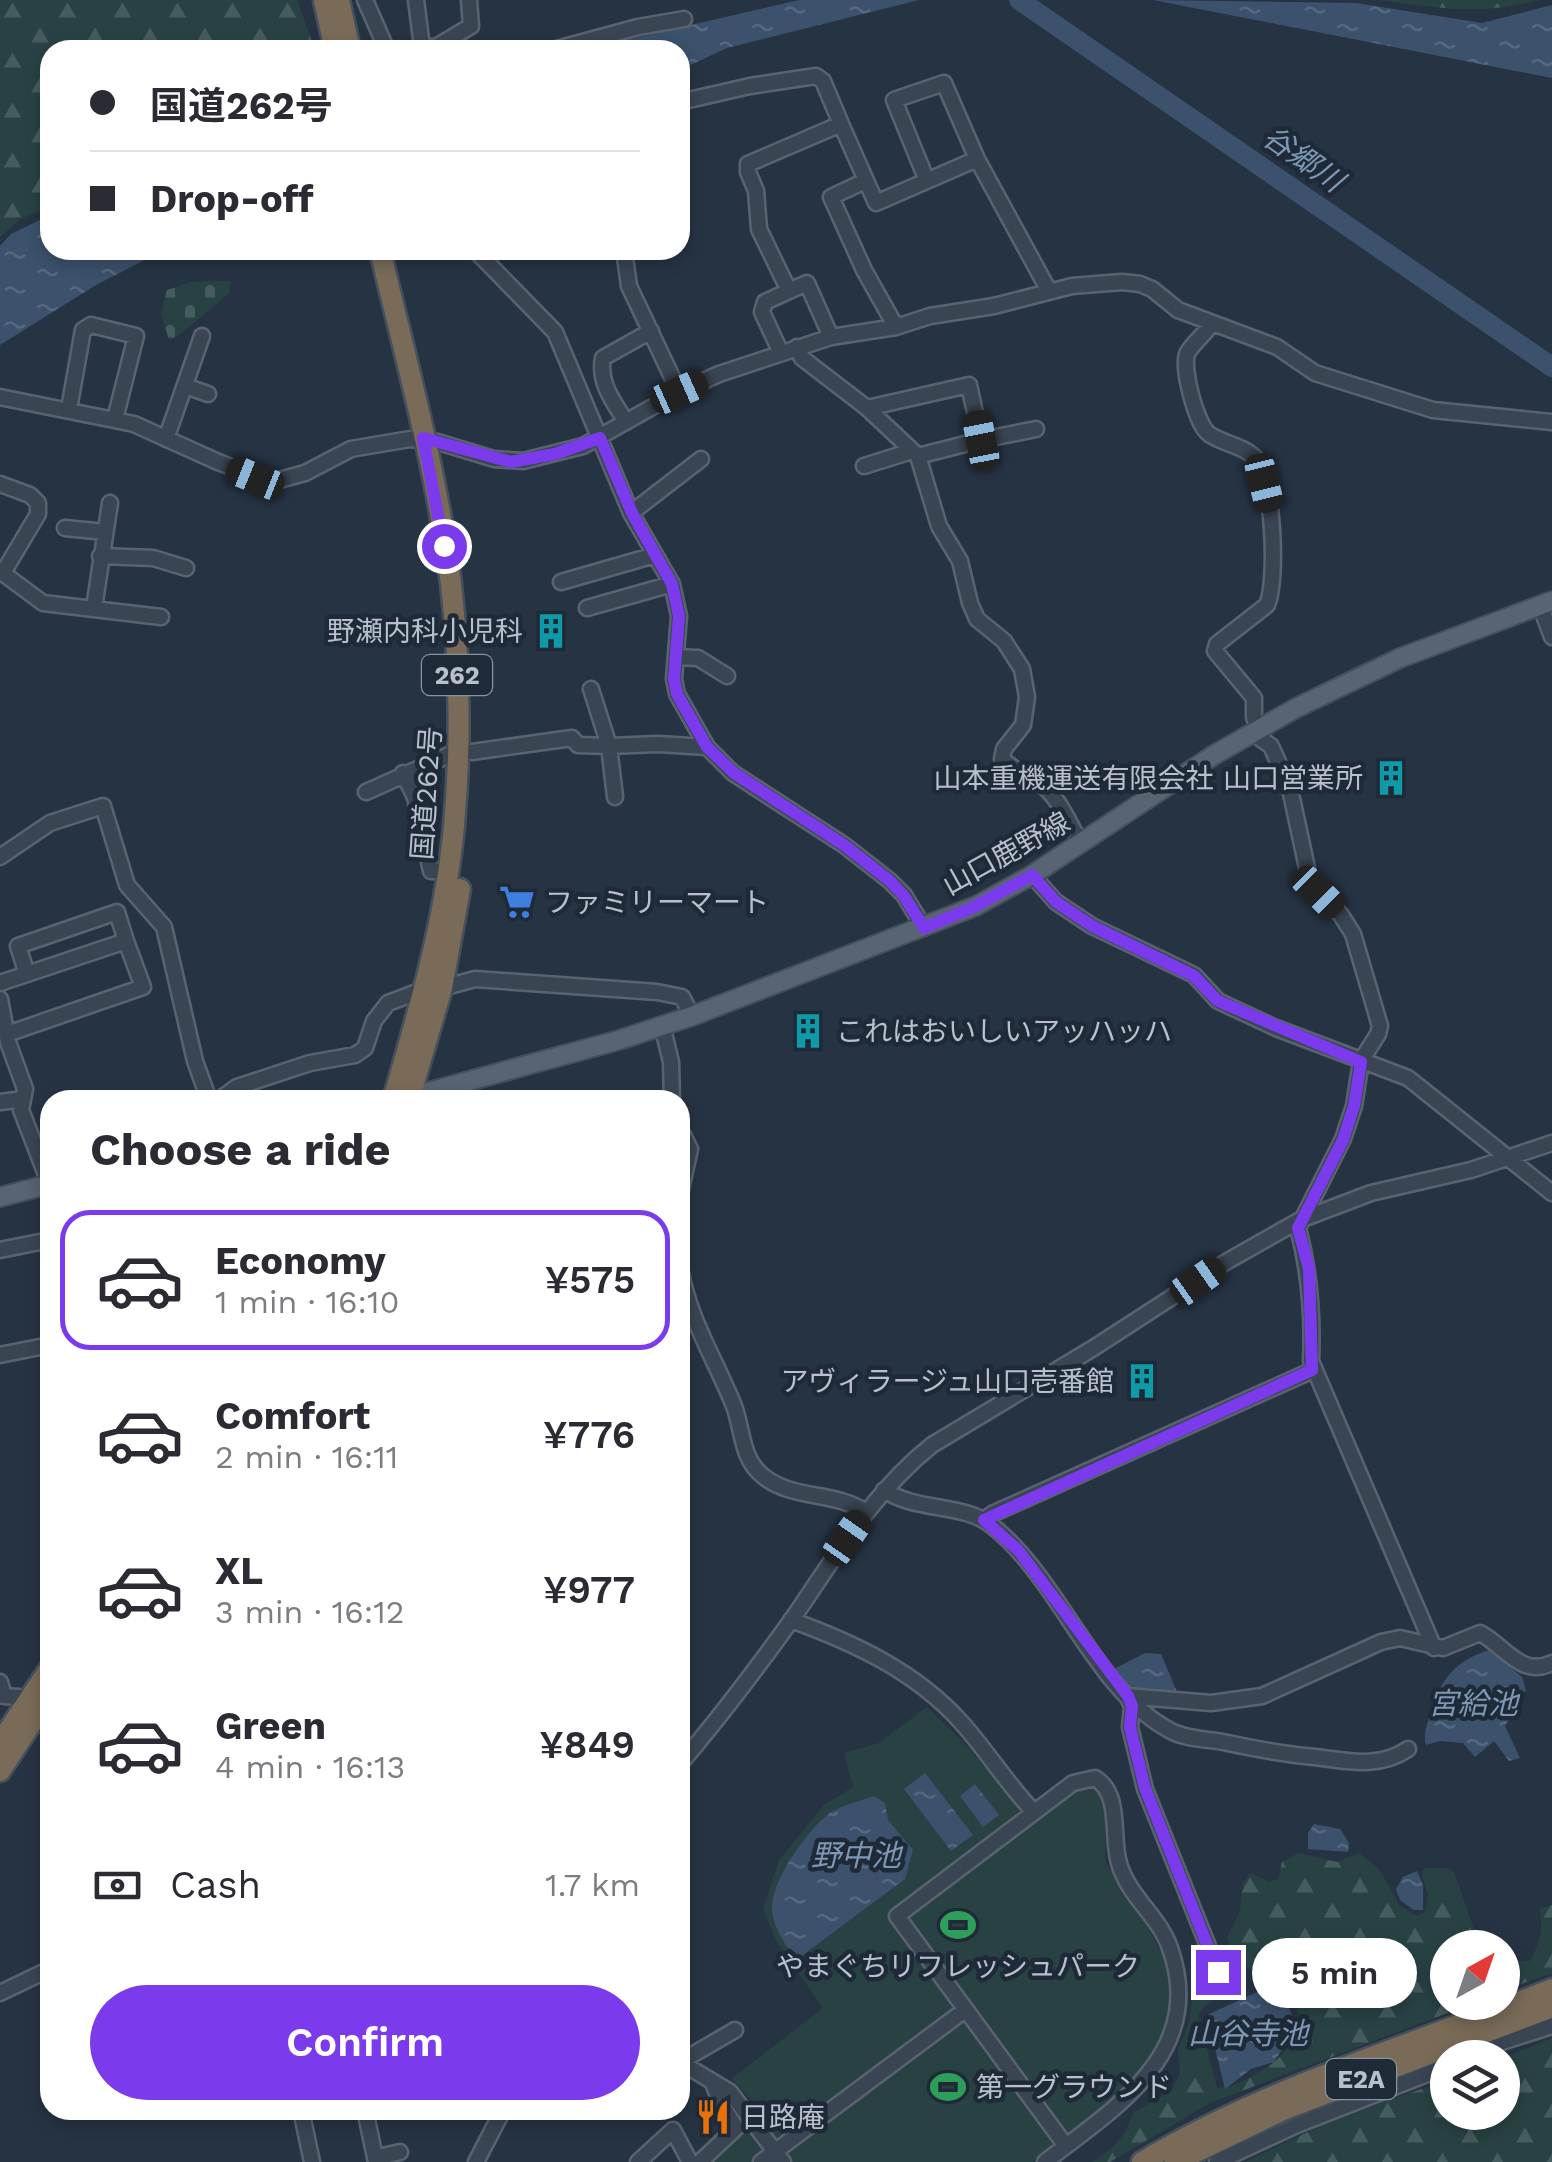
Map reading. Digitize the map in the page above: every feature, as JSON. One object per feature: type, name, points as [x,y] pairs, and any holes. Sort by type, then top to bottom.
[{"type":"highway","points":[[324,0],[333,40]]},
{"type":"highway","points":[[339,0],[348,40]]},
{"type":"highway","name":"国道262号","points":[[383,260],[431,440]]},
{"type":"highway","name":"国道262号","points":[[396,260],[464,584],[472,694],[433,989]]},
{"type":"highway","name":"国道262号","points":[[406,1090],[462,868],[465,751]]},
{"type":"highway","points":[[0,1744],[40,1701]]},
{"type":"highway","points":[[0,1771],[40,1702]]},
{"type":"highway","name":"E2A","points":[[1142,2162],[1274,2094],[1552,1989]]},
{"type":"highway","name":"E2A","points":[[1176,2162],[1282,2110],[1552,2006]]},
{"type":"main road","name":"山口鹿野線","points":[[438,1090],[692,1016],[976,906],[1032,875],[1257,730],[1400,658],[1546,603]]},
{"type":"main road","points":[[0,1196],[40,1190]]},
{"type":"street","points":[[364,0],[382,40]]},
{"type":"street","points":[[416,0],[421,40]]},
{"type":"street","points":[[448,40],[471,26],[470,0]]},
{"type":"street","points":[[590,40],[684,19]]},
{"type":"street","points":[[690,100],[816,76],[823,81],[876,202],[977,160]]},
{"type":"street","points":[[927,181],[894,100],[944,83],[977,160],[1050,290]]},
{"type":"street","points":[[788,291],[759,229],[756,191],[748,164],[841,124]]},
{"type":"street","points":[[865,181],[831,197],[896,327]]},
{"type":"street","points":[[485,260],[556,332],[632,513],[672,584],[679,616],[677,694],[707,747],[734,773],[844,845],[890,881],[924,928]]},
{"type":"street","points":[[626,260],[630,286],[679,392]]},
{"type":"street","points":[[0,397],[115,419],[272,482],[305,474],[350,449],[431,440],[511,462],[555,454],[600,438],[679,392],[831,336],[896,327],[1050,290],[1122,282],[1152,289],[1178,310],[1277,347],[1315,373],[1433,410],[1552,422]]},
{"type":"street","points":[[781,353],[762,312],[765,302],[807,283],[831,336]]},
{"type":"street","points":[[1211,324],[1186,360],[1196,416],[1210,434],[1252,455],[1260,464],[1270,503],[1270,600],[1217,644],[1215,652],[1254,698],[1257,730],[1271,746],[1290,789],[1310,882],[1342,915],[1353,934],[1380,1026],[1361,1062],[1354,1106],[1343,1140],[1298,1228],[1309,1269],[1312,1370],[1434,1648]]},
{"type":"street","points":[[70,410],[83,330],[91,326],[136,336],[115,419]]},
{"type":"street","points":[[626,422],[606,390],[601,370],[603,358],[651,331]]},
{"type":"street","points":[[166,439],[202,336]]},
{"type":"street","points":[[797,348],[802,358],[867,408],[915,454],[939,526],[960,561],[977,619],[1004,641],[1022,669],[1027,696],[1023,725],[1004,750],[1002,759],[1040,783],[1054,797],[1081,844]]},
{"type":"street","points":[[867,408],[968,385],[981,440]]},
{"type":"street","points":[[185,386],[208,394]]},
{"type":"street","points":[[864,466],[1036,429]]},
{"type":"street","points":[[632,513],[701,458]]},
{"type":"street","points":[[0,484],[30,495],[38,503],[38,514],[1,572],[43,603],[161,617]]},
{"type":"street","points":[[94,608],[110,503]]},
{"type":"street","points":[[66,528],[105,532]]},
{"type":"street","points":[[561,582],[655,555]]},
{"type":"street","points":[[100,556],[153,558],[186,568]]},
{"type":"street","points":[[587,608],[672,584]]},
{"type":"street","points":[[1546,603],[1552,637]]},
{"type":"street","points":[[676,656],[698,658],[728,676]]},
{"type":"street","points":[[591,690],[609,746],[615,796]]},
{"type":"street","points":[[366,792],[465,751],[572,738],[578,745],[707,747]]},
{"type":"street","points":[[402,774],[415,798],[431,871],[448,870]]},
{"type":"street","points":[[0,856],[50,823],[103,806],[127,886],[164,927],[194,1060],[205,1090]]},
{"type":"street","points":[[1032,875],[1056,902],[1092,926],[1194,976],[1218,1001],[1408,1078],[1552,1193]]},
{"type":"street","points":[[5,1040],[143,988],[117,912],[18,946],[27,974]]},
{"type":"street","points":[[0,983],[126,941]]},
{"type":"street","points":[[232,1090],[310,1063],[355,1055],[364,1048],[374,1021],[388,1004],[475,978],[657,992],[682,997],[692,1016]]},
{"type":"street","points":[[0,999],[5,1040],[24,1088],[22,1110],[40,1163]]},
{"type":"street","points":[[662,1026],[671,1062],[672,1090]]},
{"type":"street","points":[[0,1102],[23,1099]]},
{"type":"street","points":[[690,1751],[792,1620],[866,1512],[932,1445],[1300,1220],[1371,1193],[1430,1181],[1552,1143]]},
{"type":"street","points":[[0,1250],[40,1242]]},
{"type":"street","points":[[690,1308],[733,1404],[751,1462],[762,1476],[776,1484],[836,1498],[866,1512]]},
{"type":"street","points":[[0,1356],[40,1347]]},
{"type":"street","points":[[984,1520],[1312,1370]]},
{"type":"street","points":[[884,1490],[919,1506],[984,1520],[1018,1550],[1128,1696],[1167,1729],[1250,1750],[1374,1764],[1408,1748]]},
{"type":"street","points":[[792,1620],[877,1656],[921,1687],[960,1721],[1034,1812]]},
{"type":"street","points":[[1128,1696],[1226,1702],[1262,1696],[1381,1642],[1400,1638],[1434,1648],[1480,1633],[1530,1668],[1552,1664]]},
{"type":"street","points":[[1,1692],[40,1699]]},
{"type":"street","points":[[1128,1696],[1132,1706],[1130,1727],[1145,1788],[1218,1972]]},
{"type":"street","points":[[1046,2162],[1126,2100],[1161,2059],[1178,2002],[1170,1948],[1118,1864],[1111,1800],[1102,1783],[1086,1778],[1072,1783],[897,1916],[1066,2146]]},
{"type":"street","points":[[0,1992],[40,1974]]},
{"type":"street","points":[[761,2162],[778,2156],[965,2010]]},
{"type":"street","points":[[1508,2040],[1552,2026]]},
{"type":"street","points":[[690,2056],[736,2030]]},
{"type":"street","points":[[690,2068],[730,2092],[778,2156]]},
{"type":"street","points":[[1216,2162],[1297,2125],[1430,2073]]},
{"type":"street","points":[[700,2162],[736,2128],[712,2080]]},
{"type":"street","points":[[302,2120],[312,2162]]},
{"type":"street","points":[[367,2120],[375,2160],[400,2152]]},
{"type":"street","points":[[476,2162],[498,2120]]},
{"type":"street","points":[[638,2162],[673,2130],[690,2162]]},
{"type":"green space","points":[[0,0],[297,0],[311,40],[40,40],[40,211],[20,219],[0,237]]},
{"type":"green space","points":[[1380,0],[1538,0],[1478,9]]},
{"type":"green space","points":[[230,281],[230,293],[169,340],[161,314],[167,290],[192,282]]},
{"type":"green space","name":"やまぐちリフレッシュパーク","points":[[927,1707],[1032,1821],[1078,1788],[1095,1787],[1105,1809],[1106,1863],[1137,1907],[1165,1959],[1170,2003],[1160,2043],[1123,2095],[1033,2162],[705,2162],[759,2110],[732,2078],[823,2008],[776,1941],[763,1909],[779,1860],[824,1805],[853,1787],[844,1753],[879,1743]]},
{"type":"green space","points":[[1298,1853],[1337,1862],[1359,1853],[1379,1869],[1400,1906],[1417,1916],[1425,1912],[1428,1895],[1424,1868],[1448,1868],[1454,1872],[1475,1930],[1430,1930],[1430,2020],[1210,2103],[1110,2162],[1093,2162],[1114,2146],[1133,2113],[1172,2090],[1180,2073],[1178,2050],[1198,1984],[1220,1978],[1227,1991],[1198,2015],[1217,2088],[1235,2085],[1270,2065],[1294,2038],[1299,2016],[1289,1994],[1236,1961],[1227,1938],[1240,1911],[1243,1883],[1251,1873],[1269,1882],[1278,1879],[1282,1862]]},
{"type":"green space","points":[[1552,1905],[1552,1973],[1520,1985],[1520,1960],[1530,1961],[1540,1936],[1540,1908]]},
{"type":"green space","points":[[1552,2038],[1552,2162],[1245,2162],[1337,2118],[1430,2086],[1430,2130],[1520,2130],[1520,2051]]},
{"type":"water","points":[[799,0],[919,0],[727,48],[690,65],[690,40],[626,40]]},
{"type":"water","points":[[1153,0],[1356,3],[1482,23],[1552,5],[1552,78]]},
{"type":"water","points":[[40,220],[40,260],[145,260],[96,285],[0,345],[0,246],[11,234]]},
{"type":"water","name":"宮給池","points":[[1489,1650],[1522,1677],[1526,1690],[1505,1726],[1520,1758],[1509,1761],[1494,1741],[1475,1757],[1463,1743],[1440,1741],[1426,1745],[1427,1725],[1444,1681],[1457,1666]]},
{"type":"water","points":[[1145,1653],[1161,1654],[1178,1694],[1134,1692],[1114,1669]]},
{"type":"water","points":[[925,1773],[973,1835],[951,1851],[904,1789]]},
{"type":"water","points":[[975,1784],[999,1815],[983,1827],[960,1796]]},
{"type":"water","name":"野中池","points":[[874,1796],[885,1803],[888,1820],[913,1850],[905,1879],[796,1960],[773,1918],[773,1899],[783,1872],[801,1844],[830,1813]]},
{"type":"water","points":[[1314,1824],[1340,1829],[1349,1843],[1348,1852],[1308,1849],[1308,1833]]},
{"type":"water","points":[[1417,1871],[1423,1885],[1423,1910],[1414,1910],[1400,1900],[1396,1889],[1403,1877]]},
{"type":"water","name":"山谷寺池","points":[[1266,1988],[1284,1997],[1292,2015],[1285,2045],[1274,2062],[1251,2069],[1225,2089],[1207,2015]]},
{"type":"waterway","name":"谷郷川","points":[[1019,0],[1552,367]]},
{"type":"place","name":"野瀬内科小児科","points":[[551,631]]},
{"type":"place","name":"山本重機運送有限会社 山口営業所","points":[[1391,778]]},
{"type":"place","name":"ファミリーマート","points":[[517,902]]},
{"type":"place","name":"これはおいしいアッハッハ","points":[[808,1031]]},
{"type":"place","name":"アヴィラージュ山口壱番館","points":[[1142,1381]]},
{"type":"place","name":"やまぐちリフレッシュパーク","points":[[958,1925]]},
{"type":"place","name":"第一グラウンド","points":[[948,2087]]},
{"type":"place","name":"日路庵","points":[[713,2117]]},
{"type":"route","points":[[444,546],[423,438],[511,462],[555,454],[600,438],[632,513],[672,584],[679,616],[674,679],[677,694],[707,747],[724,766],[844,845],[890,881],[924,928],[976,906],[1032,875],[1056,902],[1092,926],[1194,976],[1218,1001],[1361,1062],[1354,1106],[1343,1140],[1298,1228],[1309,1269],[1312,1370],[984,1520],[1018,1550],[1128,1696],[1132,1706],[1130,1727],[1145,1788],[1218,1972]]}]
